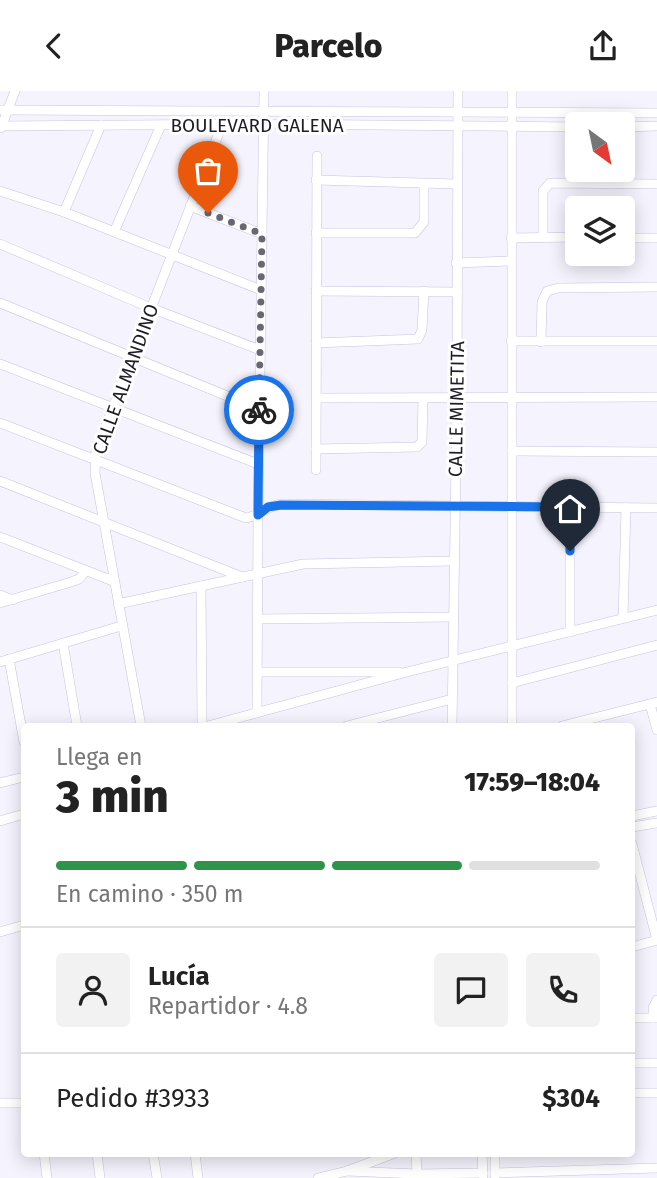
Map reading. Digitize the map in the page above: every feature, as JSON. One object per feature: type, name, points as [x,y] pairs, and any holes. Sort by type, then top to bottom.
[{"type":"street","points":[[0,127],[4,110],[15,91]]},
{"type":"street","points":[[257,713],[264,91]]},
{"type":"street","name":"CALLE MIMETITA","points":[[452,723],[458,91]]},
{"type":"street","points":[[512,91],[512,723]]},
{"type":"street","name":"BOULEVARD GALENA","points":[[4,110],[657,113]]},
{"type":"street","name":"BOULEVARD GALENA","points":[[0,127],[264,124],[565,127]]},
{"type":"street","points":[[64,212],[101,125]]},
{"type":"street","points":[[114,232],[161,125]]},
{"type":"street","name":"CALLE ALMANDINO","points":[[140,723],[121,626],[94,459],[222,125]]},
{"type":"street","points":[[635,127],[657,127]]},
{"type":"street","points":[[316,470],[317,156]]},
{"type":"street","points":[[316,180],[456,184]]},
{"type":"street","points":[[543,236],[543,191],[550,183],[657,184]]},
{"type":"street","points":[[316,233],[415,233],[424,222],[424,184]]},
{"type":"street","points":[[0,191],[64,212],[261,291]]},
{"type":"street","points":[[190,206],[262,234]]},
{"type":"street","points":[[511,238],[565,237]]},
{"type":"street","points":[[635,238],[657,238]]},
{"type":"street","points":[[0,244],[151,308],[260,350]]},
{"type":"street","points":[[456,263],[511,261]]},
{"type":"street","points":[[541,342],[542,302],[547,291],[559,288],[657,287]]},
{"type":"street","points":[[316,291],[457,292]]},
{"type":"street","points":[[316,343],[418,339],[422,330],[424,291]]},
{"type":"street","points":[[0,303],[259,409]]},
{"type":"street","points":[[511,341],[657,341]]},
{"type":"street","points":[[0,364],[258,464]]},
{"type":"street","points":[[317,398],[657,397]]},
{"type":"street","points":[[316,449],[417,447],[422,442],[423,399]]},
{"type":"street","points":[[0,423],[246,518],[258,515],[268,507],[281,505],[657,508]]},
{"type":"street","points":[[512,451],[657,452]]},
{"type":"street","points":[[0,481],[242,577]]},
{"type":"street","points":[[570,507],[570,632]]},
{"type":"street","points":[[623,618],[626,508]]},
{"type":"street","points":[[0,537],[114,581]]},
{"type":"street","points":[[118,604],[290,566],[317,563],[454,561]]},
{"type":"street","points":[[0,604],[71,583],[86,571]]},
{"type":"street","points":[[201,586],[202,723]]},
{"type":"street","points":[[0,594],[13,600]]},
{"type":"street","points":[[219,723],[407,672],[657,610]]},
{"type":"street","points":[[258,619],[453,617]]},
{"type":"street","points":[[21,730],[4,661],[121,626]]},
{"type":"street","points":[[63,643],[76,723]]},
{"type":"street","points":[[512,683],[657,645]]},
{"type":"street","points":[[258,672],[407,672]]},
{"type":"street","points":[[359,723],[452,699]]},
{"type":"street","points":[[596,722],[653,703],[657,730]]},
{"type":"street","points":[[0,783],[21,778]]},
{"type":"street","points":[[635,815],[657,811]]},
{"type":"street","points":[[0,821],[21,815]]},
{"type":"street","points":[[635,827],[657,823]]},
{"type":"street","points":[[635,856],[657,940],[635,946]]},
{"type":"street","points":[[0,932],[21,926]]},
{"type":"street","points":[[635,1018],[655,1018],[653,1008],[657,1000]]},
{"type":"street","points":[[635,1063],[657,1063]]},
{"type":"street","points":[[635,1093],[657,1093]]},
{"type":"street","points":[[0,1103],[21,1104]]},
{"type":"street","points":[[44,1157],[47,1178]]},
{"type":"street","points":[[97,1157],[100,1178]]},
{"type":"street","points":[[154,1157],[157,1178]]},
{"type":"street","points":[[195,1157],[195,1177]]},
{"type":"street","points":[[323,1177],[384,1157]]},
{"type":"street","points":[[416,1157],[417,1174]]},
{"type":"street","points":[[347,1171],[483,1176],[482,1157]]},
{"type":"street","points":[[495,1157],[495,1175],[657,1168]]},
{"type":"way so far","points":[[208,213],[262,234],[259,410]]},
{"type":"route","points":[[259,410],[258,515],[274,505],[570,507],[570,551]]}]
